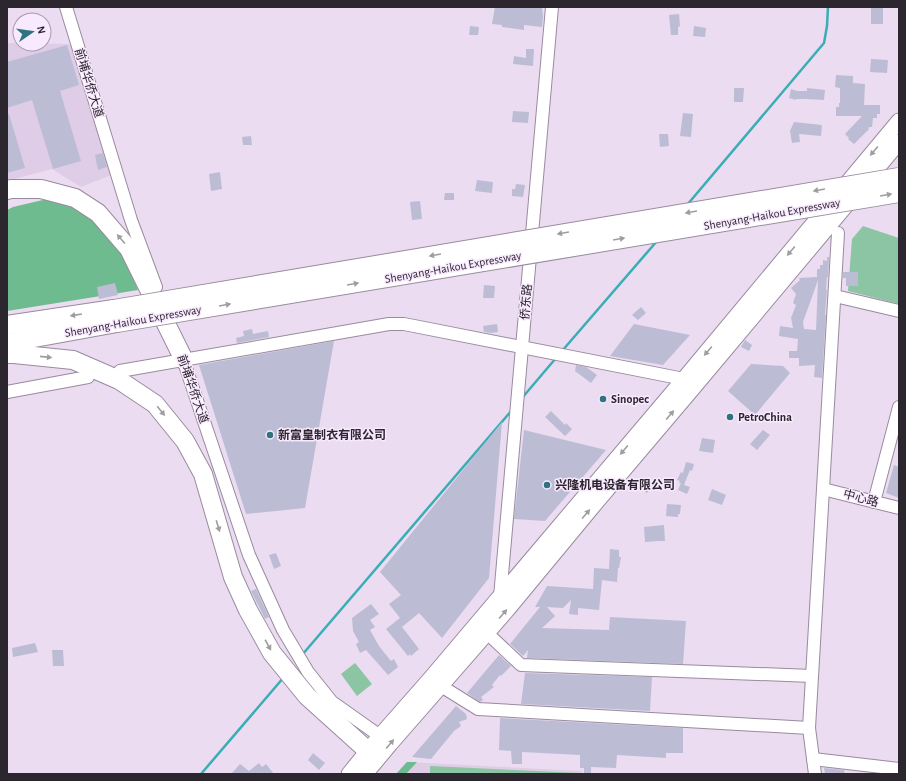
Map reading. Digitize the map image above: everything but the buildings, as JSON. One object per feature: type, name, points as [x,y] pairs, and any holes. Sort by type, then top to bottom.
[{"type":"highway","name":"Shenyang-Haikou Expressway","points":[[7,343],[116,316],[899,177]]},
{"type":"highway","points":[[7,190],[41,189],[75,198],[98,212],[129,249],[184,360]]},
{"type":"highway","name":"Shenyang-Haikou Expressway","points":[[7,325],[116,316],[899,193]]},
{"type":"highway","points":[[7,354],[73,360],[118,380],[155,404],[185,440],[203,474],[233,577],[248,610],[272,653],[307,696],[368,751]]},
{"type":"main road","points":[[349,774],[684,379],[899,121]]},
{"type":"main road","points":[[365,774],[507,610],[899,142]]},
{"type":"street","name":"前埔华侨大道","points":[[66,7],[131,220],[184,360],[249,555],[283,630],[308,672],[332,702],[380,736]]},
{"type":"street","name":"侨东路","points":[[500,597],[552,7]]},
{"type":"street","points":[[815,774],[809,728],[838,233]]},
{"type":"street","points":[[835,296],[899,311]]},
{"type":"street","points":[[120,371],[389,324],[404,324],[684,379]]},
{"type":"street","points":[[7,392],[88,377]]},
{"type":"street","points":[[874,502],[899,407]]},
{"type":"street","name":"中心路","points":[[823,489],[899,508]]},
{"type":"street","points":[[487,633],[521,665],[812,676]]},
{"type":"street","points":[[441,686],[478,710],[809,728]]},
{"type":"street","points":[[813,759],[866,770],[899,769]]},
{"type":"shaded area","points":[[7,43],[12,43],[12,52],[52,52],[52,44],[71,44],[111,175],[81,187],[52,169],[7,181]]},
{"type":"shaded area","points":[[407,762],[582,771],[582,774],[396,774]]},
{"type":"green space","points":[[47,199],[71,201],[105,229],[123,255],[138,290],[7,311],[7,210],[13,207]]},
{"type":"green space","points":[[863,226],[899,238],[899,304],[848,291],[852,239]]},
{"type":"green space","points":[[355,663],[372,684],[357,696],[341,674]]},
{"type":"green space","points":[[407,762],[417,762],[406,774],[396,774]]},
{"type":"green space","points":[[430,766],[579,773],[579,774],[430,774]]},
{"type":"waterway","points":[[687,205],[824,43],[828,7]]},
{"type":"waterway","points":[[562,351],[657,241]]},
{"type":"waterway","points":[[522,398],[556,358]]},
{"type":"waterway","points":[[302,655],[512,410]]},
{"type":"waterway","points":[[201,774],[284,677]]},
{"type":"place","name":"Sinopec","points":[[603,399]]},
{"type":"place","name":"PetroChina","points":[[730,417]]},
{"type":"place","name":"新富皇制衣有限公司","points":[[270,435]]},
{"type":"place","name":"兴隆机电设备有限公司","points":[[547,485]]}]
